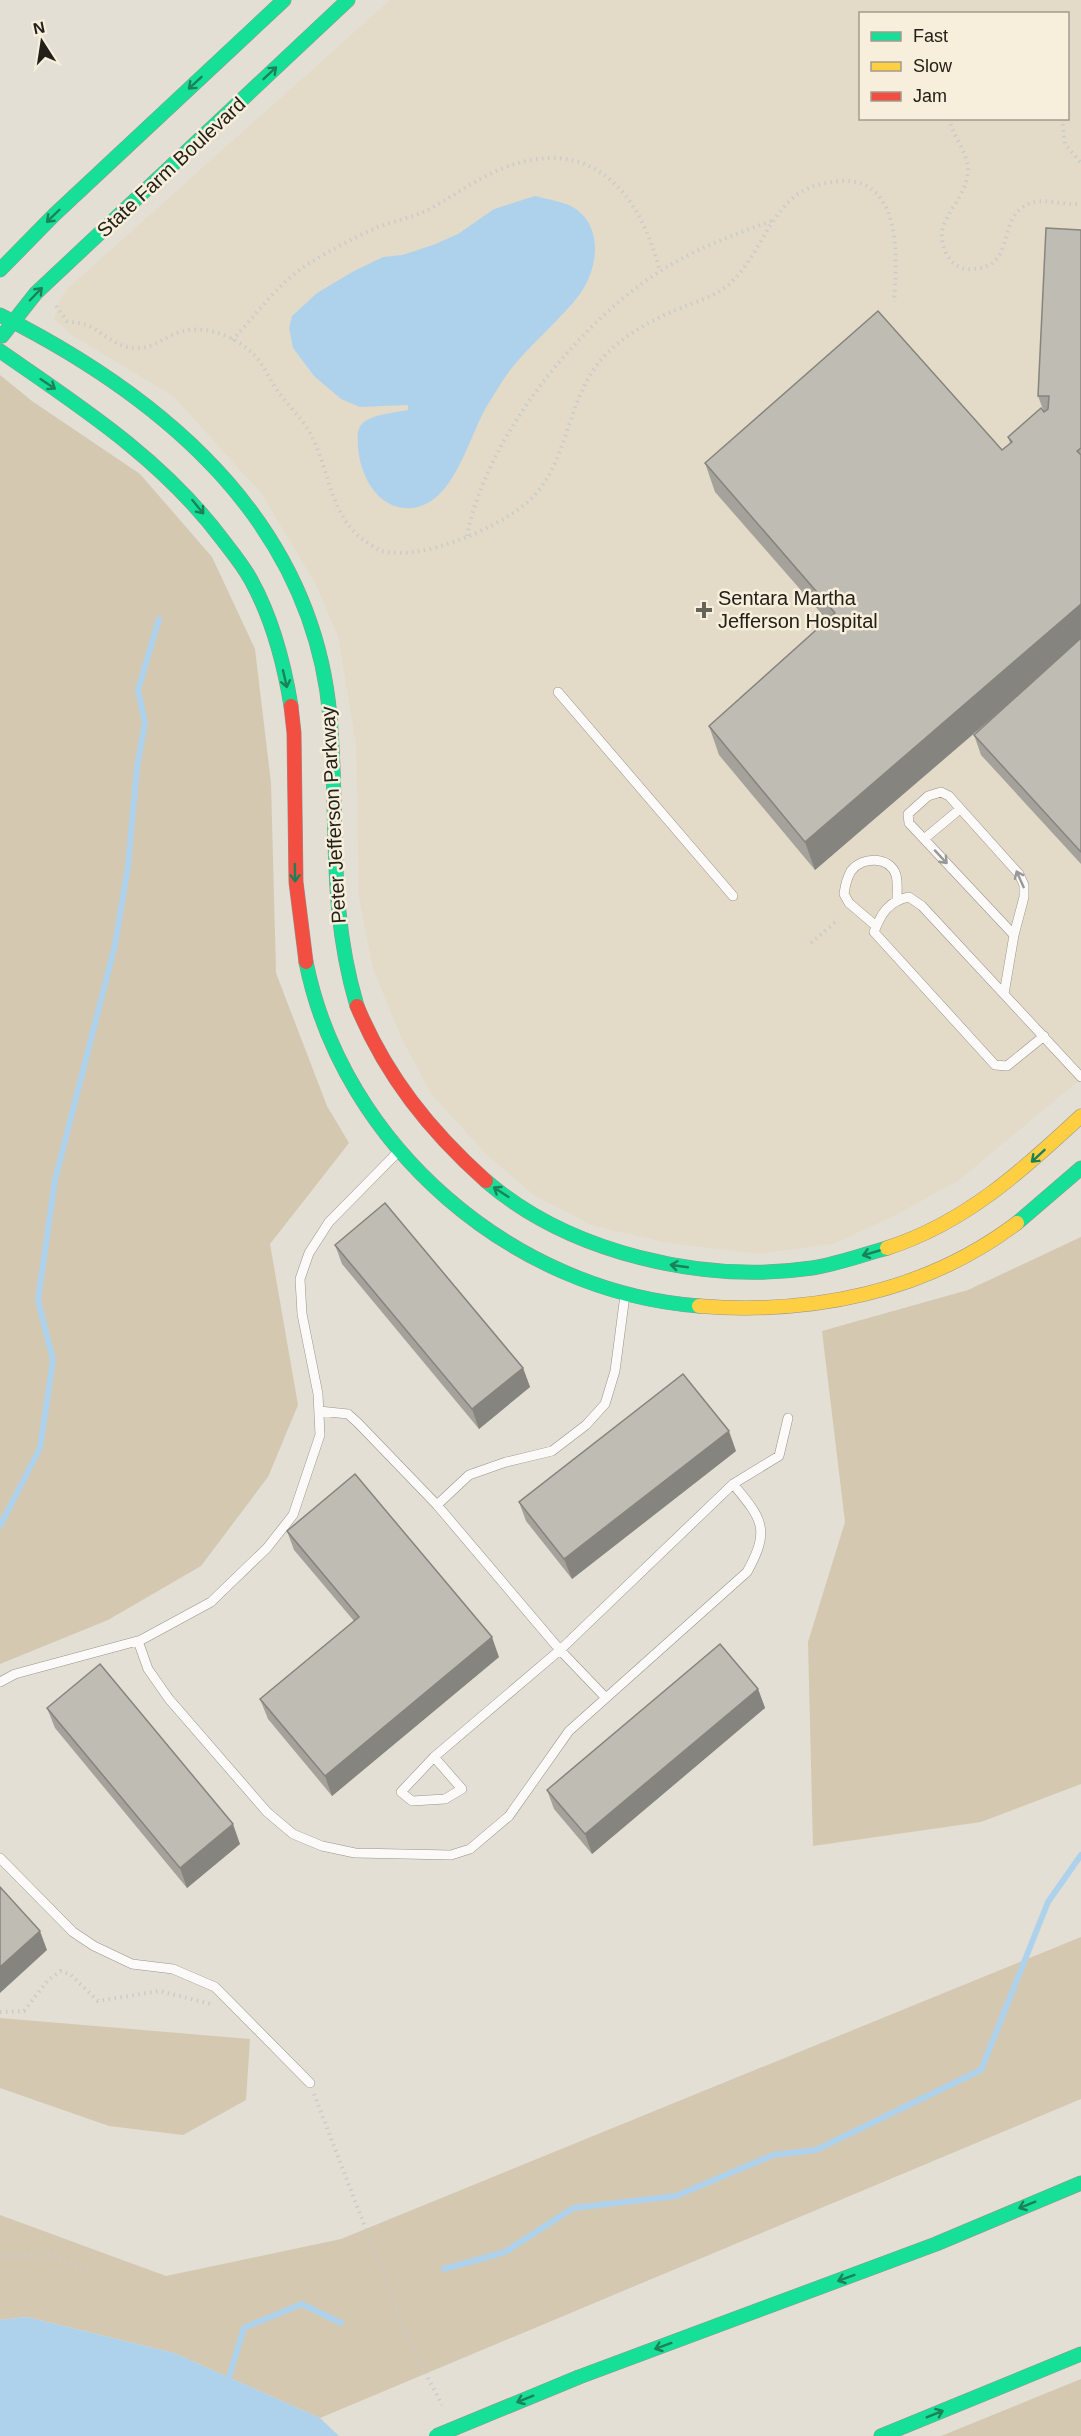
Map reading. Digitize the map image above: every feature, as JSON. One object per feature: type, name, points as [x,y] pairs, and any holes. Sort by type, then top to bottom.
[{"type":"main road","points":[[0,270],[54,215],[284,0]]},
{"type":"main road","name":"State Farm Boulevard","points":[[0,339],[6,318],[36,293],[348,0]]},
{"type":"main road","name":"Peter Jefferson Parkway","points":[[6,318],[91,367],[174,427],[207,458],[248,508],[284,559],[309,619],[330,714],[334,896],[344,962],[358,1008],[380,1056],[406,1098],[441,1140],[491,1186],[548,1223],[599,1246],[663,1264],[762,1272],[822,1267],[888,1248],[953,1221],[1022,1171],[1081,1116]]},
{"type":"main road","name":"Peter Jefferson Parkway","points":[[0,351],[153,459],[184,489],[250,578],[273,631],[293,715],[296,900],[307,970],[322,1022],[347,1075],[375,1120],[413,1167],[468,1216],[529,1256],[586,1282],[626,1293],[694,1306],[763,1310],[829,1304],[901,1284],[972,1254],[1047,1200],[1081,1168]]},
{"type":"main road","points":[[436,2436],[579,2377],[936,2244],[1081,2183]]},
{"type":"main road","points":[[880,2436],[1081,2354]]},
{"type":"lane","points":[[558,692],[733,896]]},
{"type":"lane","points":[[1004,993],[1014,935],[1024,897],[1024,885],[1019,874],[949,796],[941,792],[928,796],[908,814],[909,823],[1014,935]]},
{"type":"lane","points":[[924,839],[960,808]]},
{"type":"lane","points":[[876,926],[849,903],[844,894],[850,872],[857,864],[868,860],[880,861],[890,866],[896,875],[897,900]]},
{"type":"lane","points":[[1044,1036],[1008,1066],[995,1065],[873,932],[883,911],[897,900],[909,897],[922,906],[1044,1036],[1081,1077]]},
{"type":"lane","points":[[0,1682],[15,1674],[138,1641],[211,1602],[267,1548],[293,1515],[320,1434],[318,1394],[302,1314],[300,1279],[309,1253],[329,1222],[400,1150]]},
{"type":"lane","points":[[437,1505],[469,1475],[506,1462],[552,1451],[586,1425],[605,1404],[611,1382],[626,1293]]},
{"type":"lane","points":[[319,1411],[348,1414],[437,1505],[560,1650],[606,1698]]},
{"type":"lane","points":[[434,1757],[462,1789],[445,1799],[412,1801],[400,1792],[434,1757],[560,1650],[733,1484],[779,1456],[788,1418]]},
{"type":"lane","points":[[138,1641],[148,1669],[169,1699],[267,1812],[293,1834],[322,1846],[355,1853],[451,1855],[470,1849],[508,1816],[569,1731],[747,1572],[757,1554],[761,1530],[759,1516],[733,1484]]},
{"type":"lane","points":[[0,1858],[73,1932],[94,1946],[132,1964],[173,1969],[215,1987],[310,2083]]},
{"type":"path","points":[[951,120],[964,149],[968,167],[966,183],[942,233],[943,247],[950,261],[964,270],[979,269],[995,261],[1005,247],[1012,218],[1023,207],[1040,200],[1081,204]]},
{"type":"path","points":[[1062,120],[1065,144],[1081,163]]},
{"type":"path","points":[[232,340],[286,283],[308,264],[378,227],[424,212],[500,169],[548,156],[570,159],[596,169],[617,187],[635,206],[653,243],[660,272]]},
{"type":"path","points":[[54,304],[60,308],[67,321],[92,327],[117,344],[136,349],[152,346],[186,330],[202,329],[232,340],[257,358],[276,389],[310,432],[335,502],[358,536],[380,551],[412,551],[466,537],[500,521],[527,503],[544,482],[564,443],[593,370],[617,343],[643,326],[722,290],[758,247],[775,220],[793,198],[816,184],[844,181],[866,184],[884,201],[891,219],[896,246],[894,302]]},
{"type":"path","points":[[466,537],[472,511],[483,482],[530,400],[596,321],[660,272],[712,242],[775,220]]},
{"type":"path","points":[[811,943],[838,920]]},
{"type":"path","points":[[0,2012],[24,2011],[48,1980],[61,1971],[71,1974],[98,2001],[159,1991],[221,2007]]},
{"type":"path","points":[[310,2083],[410,2344],[447,2414]]},
{"type":"path","points":[[0,2256],[52,2255],[91,2275]]},
{"type":"shaded area","name":"Sentara Martha Jefferson Hospital","points":[[390,0],[1081,0],[1081,1079],[959,1180],[896,1215],[833,1244],[759,1254],[668,1243],[594,1226],[535,1196],[486,1154],[432,1095],[402,1039],[373,969],[359,898],[356,744],[338,636],[315,583],[261,493],[173,396],[73,336],[54,319],[60,299],[68,288]]},
{"type":"shaded area","points":[[0,375],[32,401],[140,474],[212,557],[255,649],[271,783],[276,973],[327,1106],[349,1143],[270,1244],[298,1405],[268,1477],[201,1566],[108,1620],[0,1664]]},
{"type":"shaded area","points":[[1081,1237],[1081,1784],[981,1822],[813,1846],[808,1642],[845,1522],[822,1331],[968,1290]]},
{"type":"shaded area","points":[[1081,1937],[1081,2099],[320,2418],[174,2353],[27,2317],[0,2320],[0,2215],[166,2276],[341,2239]]},
{"type":"shaded area","points":[[0,2018],[250,2039],[246,2100],[183,2135],[109,2126],[0,2088]]},
{"type":"shaded area","points":[[1081,2379],[1081,2436],[941,2436]]},
{"type":"water","points":[[535,196],[571,206],[582,214],[589,224],[595,247],[591,271],[586,283],[573,303],[507,374],[480,419],[458,468],[439,495],[427,504],[412,508],[390,504],[373,490],[362,469],[358,433],[361,425],[370,418],[408,410],[408,405],[360,407],[341,399],[314,376],[293,348],[289,328],[292,316],[317,293],[354,271],[383,257],[402,255],[433,245],[458,234],[494,209]]},
{"type":"water","points":[[27,2317],[174,2353],[320,2418],[339,2436],[0,2436],[0,2320]]},
{"type":"building","points":[[1046,228],[1081,230],[1081,448],[1077,451],[1081,455],[1081,604],[805,842],[709,726],[835,613],[705,463],[878,311],[1002,450],[1012,442],[1008,437],[1041,408],[1044,412],[1048,409],[1049,396],[1038,396]]},
{"type":"building","points":[[1081,638],[1081,852],[974,735]]},
{"type":"building","points":[[385,1203],[523,1368],[472,1409],[335,1245]]},
{"type":"building","points":[[683,1374],[729,1431],[564,1559],[519,1502]]},
{"type":"building","points":[[355,1474],[492,1637],[325,1776],[260,1699],[359,1617],[287,1531]]},
{"type":"building","points":[[720,1644],[758,1689],[585,1834],[547,1790]]},
{"type":"building","points":[[100,1664],[233,1824],[180,1868],[47,1708]]},
{"type":"building","points":[[0,1887],[40,1931],[0,1967]]},
{"type":"waterway","points":[[0,1526],[40,1448],[53,1360],[38,1300],[55,1180],[115,945],[128,866],[137,767],[145,723],[138,690],[159,619]]},
{"type":"waterway","points":[[444,2269],[505,2252],[573,2208],[676,2196],[773,2155],[816,2150],[981,2070],[1048,1902],[1081,1855]]},
{"type":"waterway","points":[[229,2377],[244,2328],[302,2304],[341,2323]]},
{"type":"traffic: fast","points":[[0,270],[54,215],[284,0]]},
{"type":"traffic: fast","points":[[2,336],[36,293],[348,0]]},
{"type":"traffic: fast","points":[[0,315],[61,348],[119,385],[172,427],[220,474],[262,526],[294,584],[318,647],[330,717],[341,933],[357,1006]]},
{"type":"traffic: fast","points":[[0,351],[119,436],[147,459],[199,510],[248,574],[258,595],[276,641],[291,706]]},
{"type":"traffic: fast","points":[[306,962],[326,1029],[357,1091],[398,1148],[447,1198],[503,1240],[564,1272],[630,1295],[699,1306]]},
{"type":"traffic: fast","points":[[1017,1223],[1081,1168]]},
{"type":"traffic: fast","points":[[486,1181],[520,1206],[557,1227],[597,1244],[640,1258],[683,1266],[727,1271],[770,1272],[822,1266],[887,1248]]},
{"type":"traffic: fast","points":[[579,2377],[936,2244],[1081,2183]]},
{"type":"traffic: fast","points":[[881,2436],[1081,2354]]},
{"type":"traffic: fast","points":[[436,2436],[579,2377]]},
{"type":"traffic: slow","points":[[887,1248],[942,1225],[967,1210],[1014,1175],[1081,1116]]},
{"type":"traffic: slow","points":[[699,1306],[784,1307],[866,1294],[906,1282],[945,1266],[982,1247],[1017,1223]]},
{"type":"traffic: jam","points":[[291,706],[294,733],[296,882],[306,962]]},
{"type":"traffic: jam","points":[[357,1006],[382,1056],[411,1101],[446,1142],[486,1181]]},
{"type":"place","name":"Sentara Martha Jefferson Hospital","points":[[704,610]]}]
